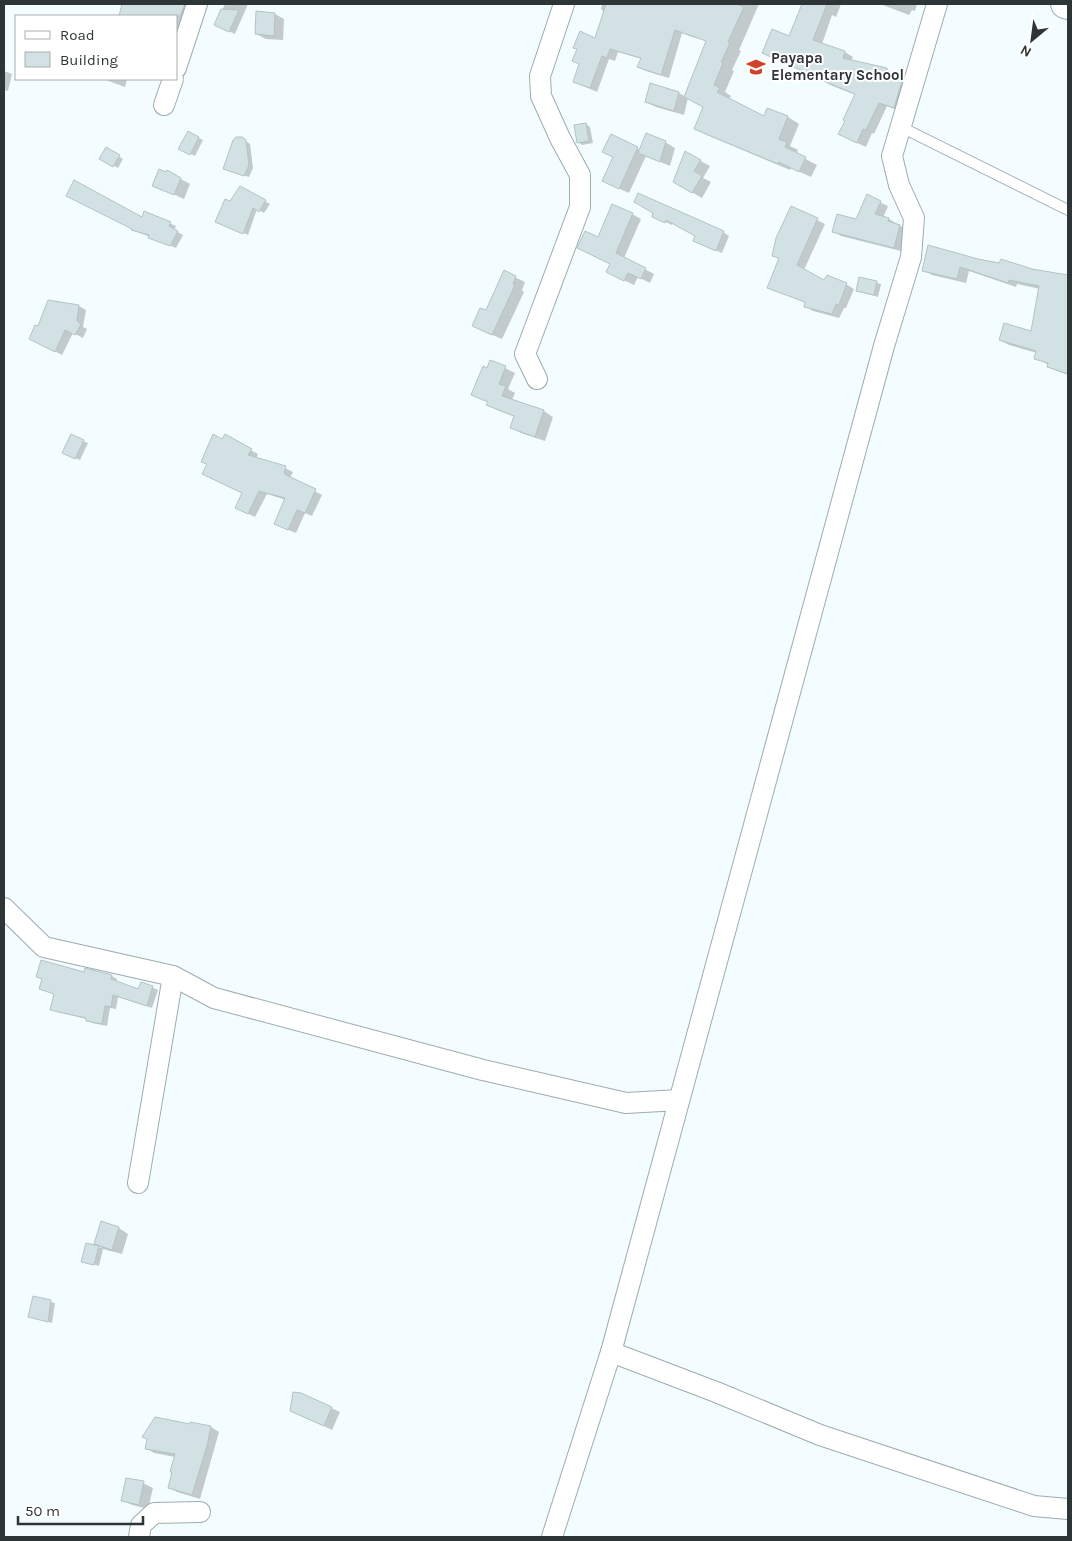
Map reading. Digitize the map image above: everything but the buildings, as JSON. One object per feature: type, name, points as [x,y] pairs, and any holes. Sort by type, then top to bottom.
[{"type":"street","points":[[178,62],[198,4]]},
{"type":"street","points":[[537,379],[525,354],[580,207],[580,175],[560,138],[541,96],[540,76],[564,4]]},
{"type":"street","points":[[552,1537],[611,1352],[884,346],[911,257],[914,218],[899,185],[892,156],[937,4]]},
{"type":"street","points":[[164,105],[173,80]]},
{"type":"street","points":[[4,908],[44,947],[173,976],[214,998],[482,1070],[626,1103],[679,1100]]},
{"type":"street","points":[[138,1183],[173,976]]},
{"type":"street","points":[[611,1352],[820,1434],[1034,1506],[1068,1509]]},
{"type":"street","points":[[138,1537],[142,1525],[154,1513],[200,1512]]},
{"type":"lane","points":[[901,126],[1068,210]]},
{"type":"place","name":"Payapa Elementary School","points":[[756,67]]}]
